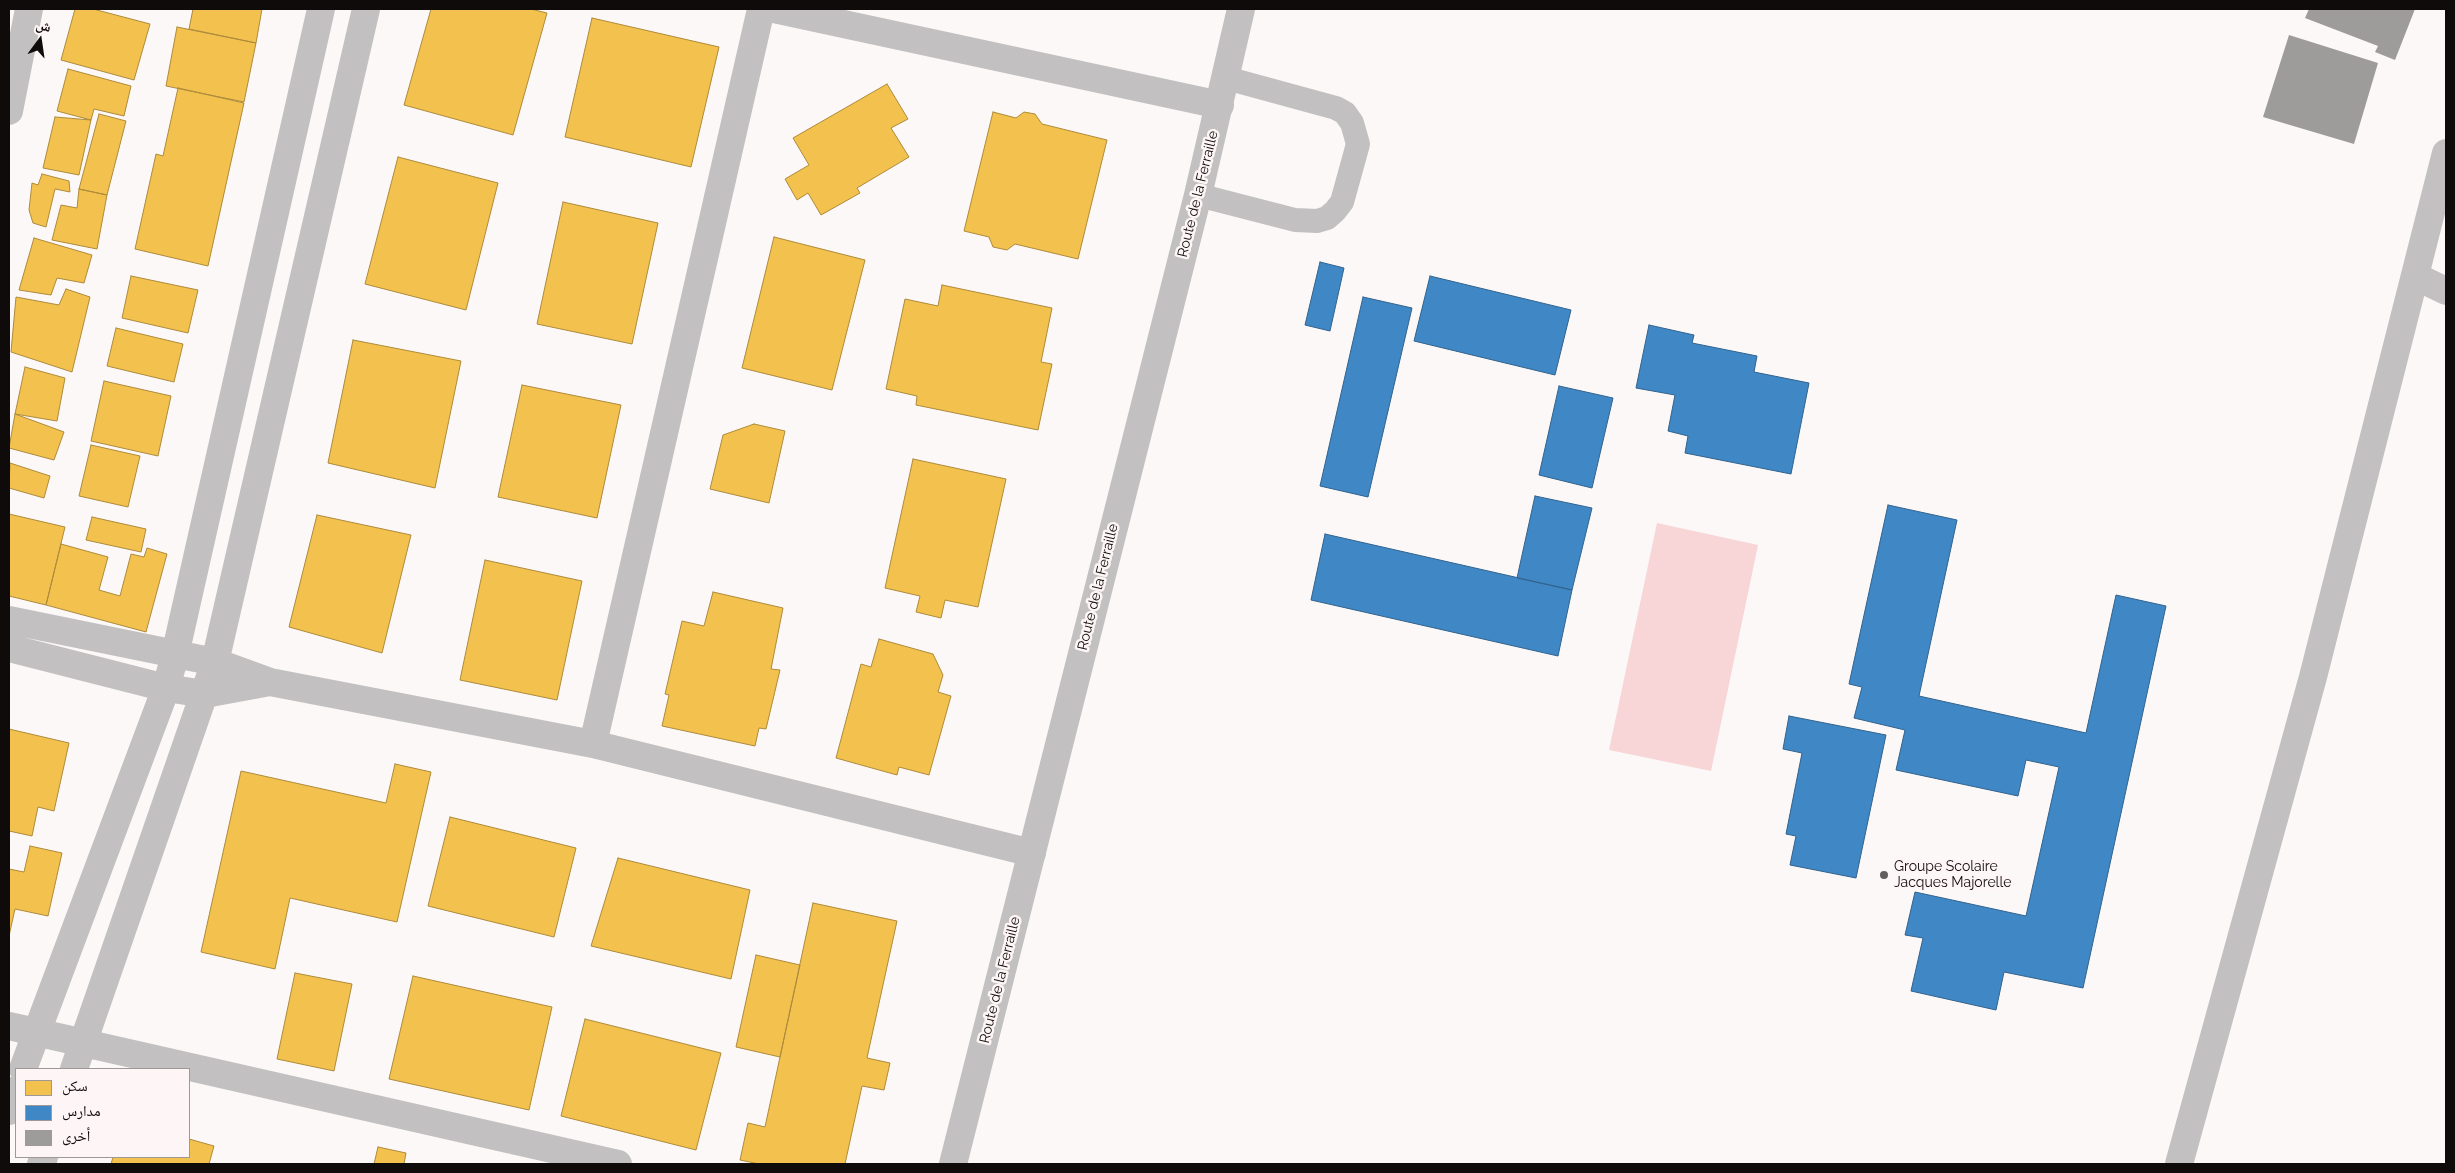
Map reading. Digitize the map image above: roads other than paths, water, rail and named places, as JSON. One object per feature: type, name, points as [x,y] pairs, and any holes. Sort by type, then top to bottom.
[{"type":"street","points":[[9,111],[29,9]]},
{"type":"street","points":[[23,1068],[166,688],[321,9]]},
{"type":"street","points":[[74,1068],[215,662],[366,9]]},
{"type":"street","points":[[593,744],[761,9]]},
{"type":"street","points":[[774,9],[1220,105]]},
{"type":"street","name":"Route de la Ferraille","points":[[954,1164],[1198,195],[1241,9]]},
{"type":"street","points":[[2179,1164],[2313,678],[2446,153]]},
{"type":"street","points":[[2415,276],[2446,291]]},
{"type":"street","points":[[9,620],[215,662],[270,682],[593,744],[1032,853]]},
{"type":"street","points":[[9,648],[166,688],[205,694],[270,682]]},
{"type":"street","points":[[9,1026],[618,1164]]},
{"type":"street","points":[[9,1111],[15,1093]]},
{"type":"lane","points":[[1198,195],[1295,220],[1317,221],[1327,218],[1342,202],[1358,144],[1352,123],[1340,110],[1325,104],[1226,78]]},
{"type":"place","name":"Groupe Scolaire Jacques Majorelle","points":[[1884,875]]}]
